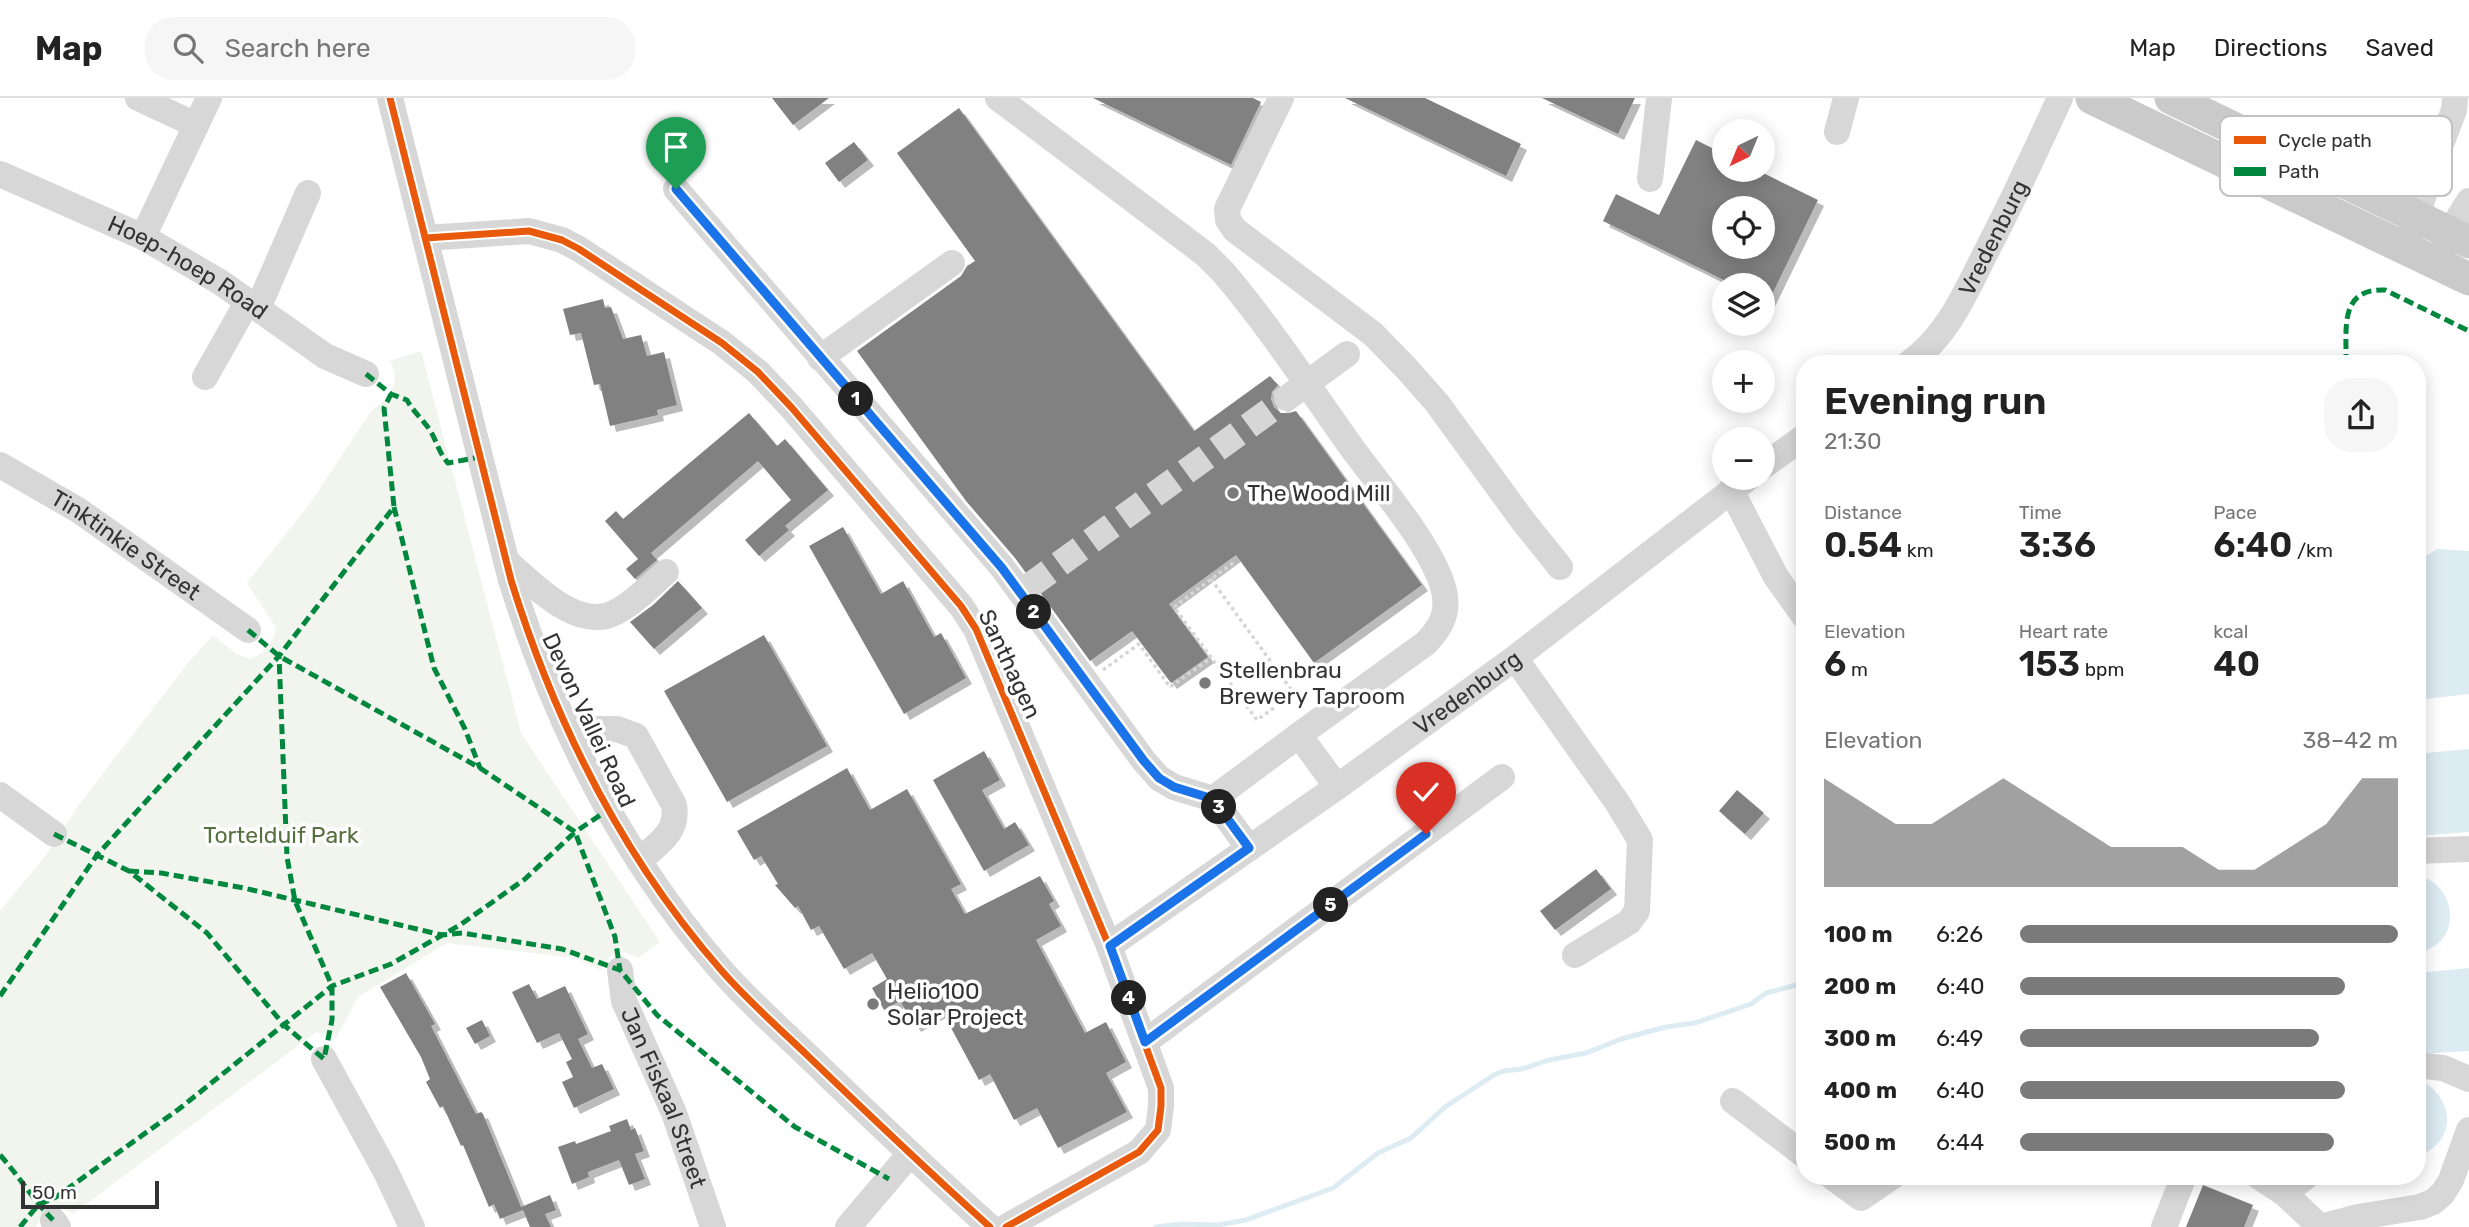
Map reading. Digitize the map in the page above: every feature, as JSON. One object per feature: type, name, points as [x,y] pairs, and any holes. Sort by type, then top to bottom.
[{"type":"main road","points":[[2092,98],[2220,159]]},
{"type":"main road","points":[[2171,98],[2220,122]]},
{"type":"main road","points":[[2297,196],[2469,279]]},
{"type":"main road","points":[[2374,196],[2460,237]]},
{"type":"street","points":[[138,98],[196,125]]},
{"type":"street","points":[[144,237],[209,98]]},
{"type":"street","name":"Devon Vallei Road","points":[[390,98],[506,561],[530,640],[608,810],[639,861],[723,972],[910,1154],[990,1227]]},
{"type":"street","points":[[998,98],[1213,262],[1232,282],[1296,391],[1431,559],[1444,589],[1446,612],[1443,622],[1426,643],[1213,799]]},
{"type":"street","points":[[1281,98],[1227,209],[1228,220],[1235,230],[1373,334],[1407,369],[1437,403],[1560,568]]},
{"type":"street","points":[[1650,179],[1659,98]]},
{"type":"street","points":[[1837,132],[1846,98]]},
{"type":"street","name":"Vredenburg","points":[[1919,355],[1954,314],[2007,212],[2060,98]]},
{"type":"street","points":[[2452,116],[2456,98],[2469,108]]},
{"type":"street","name":"Hoep-hoep Road","points":[[0,174],[144,237],[192,264],[253,304],[325,356],[366,374]]},
{"type":"street","points":[[676,189],[1024,590],[1124,736],[1159,778],[1181,790],[1213,799],[1249,848]]},
{"type":"street","points":[[205,377],[253,304],[308,193]]},
{"type":"street","points":[[2406,248],[2424,196]]},
{"type":"street","points":[[2437,264],[2460,237],[2469,201]]},
{"type":"street","name":"Santhagen","points":[[426,238],[529,231],[562,240],[722,343],[758,372],[792,408],[969,617],[989,656],[1110,946],[1161,1088],[1157,1130],[1139,1152],[1006,1227]]},
{"type":"street","points":[[820,358],[952,263]]},
{"type":"street","points":[[1296,391],[1347,354]]},
{"type":"street","points":[[1775,458],[1796,443]]},
{"type":"street","name":"Tinktinkie Street","points":[[0,465],[78,510],[248,630]]},
{"type":"street","name":"Vredenburg","points":[[1110,946],[1515,659],[1732,490]]},
{"type":"street","points":[[1742,490],[1776,577],[1796,605]]},
{"type":"street","points":[[506,561],[560,604],[589,618],[619,611],[666,572]]},
{"type":"street","points":[[1515,659],[1617,802],[1640,840],[1637,911],[1629,922],[1575,955]]},
{"type":"street","points":[[569,729],[617,729],[636,736],[674,805],[676,814],[673,829],[639,861]]},
{"type":"street","points":[[1299,735],[1337,787]]},
{"type":"street","points":[[1145,1042],[1502,777]]},
{"type":"street","points":[[0,795],[54,834]]},
{"type":"street","points":[[2426,851],[2469,849]]},
{"type":"street","name":"Jan Fiskaal Street","points":[[620,970],[624,1001],[674,1113],[713,1227]]},
{"type":"street","points":[[324,1059],[385,1170],[412,1227]]},
{"type":"street","points":[[2426,1066],[2443,1068],[2469,1079]]},
{"type":"street","points":[[1733,1101],[1796,1149]]},
{"type":"street","points":[[2272,1185],[2284,1193],[2311,1224],[2420,1207],[2433,1202],[2451,1180],[2469,1130]]},
{"type":"street","points":[[848,1227],[910,1154]]},
{"type":"street","points":[[1844,1185],[1861,1198],[1880,1185]]},
{"type":"street","points":[[2164,1227],[2180,1185]]},
{"type":"street","points":[[2284,1193],[2295,1185]]},
{"type":"path","points":[[1233,563],[1174,607],[1256,720],[1278,705]]},
{"type":"path","points":[[1211,579],[1295,695]]},
{"type":"path","points":[[1097,674],[1139,644],[1170,687],[1211,658]]},
{"type":"path","points":[[1118,659],[1123,666]]},
{"type":"path","points":[[1189,674],[1193,679]]},
{"type":"green space","name":"Tortelduif Park","points":[[421,351],[521,733],[660,942],[638,958],[622,951],[615,954],[601,970],[576,958],[447,943],[358,997],[336,1038],[316,1032],[73,1214],[66,1209],[55,1208],[43,1213],[36,1227],[0,1227],[0,911],[46,855],[78,806],[188,663],[213,635],[236,654],[250,659],[268,647],[276,628],[247,583],[311,502],[371,411],[389,396],[395,376],[390,361]]},
{"type":"shaded area","points":[[2437,549],[2469,551],[2469,694],[2426,699],[2426,556]]},
{"type":"shaded area","points":[[2469,749],[2469,832],[2426,835],[2426,753]]},
{"type":"shaded area","points":[[2426,879],[2441,891],[2448,902],[2450,915],[2448,928],[2442,939],[2426,950]]},
{"type":"shaded area","points":[[2469,968],[2469,1051],[2426,1053],[2426,972]]},
{"type":"shaded area","points":[[2426,1084],[2439,1096],[2447,1118],[2440,1141],[2426,1152]]},
{"type":"building","points":[[772,98],[829,98],[793,125]]},
{"type":"building","points":[[1093,98],[1253,98],[1261,102],[1231,165]]},
{"type":"building","points":[[1345,98],[1425,98],[1521,144],[1506,176]]},
{"type":"building","points":[[1542,98],[1635,98],[1618,134]]},
{"type":"building","points":[[959,108],[1194,431],[1270,376],[1278,385],[1272,392],[1274,407],[1281,413],[1296,411],[1422,585],[1314,663],[1236,555],[1169,604],[1208,657],[1171,683],[1132,631],[1090,661],[1015,558],[966,501],[857,351],[961,276],[967,266],[975,261],[897,153]]},
{"type":"building","points":[[1696,140],[1712,148],[1712,182],[1775,182],[1775,179],[1818,200],[1775,288],[1775,273],[1712,274],[1603,221],[1616,194],[1659,215]]},
{"type":"building","points":[[854,142],[868,160],[839,182],[825,163]]},
{"type":"building","points":[[603,299],[605,308],[611,307],[623,339],[641,335],[647,356],[664,352],[677,405],[657,410],[658,415],[610,426],[600,384],[594,385],[581,333],[570,335],[563,309]]},
{"type":"building","points":[[749,413],[777,446],[785,439],[828,490],[785,526],[789,530],[759,556],[745,540],[791,500],[758,461],[651,553],[657,560],[635,579],[626,569],[638,559],[605,521],[616,511],[623,519]]},
{"type":"building","points":[[843,527],[881,594],[903,581],[934,637],[941,633],[966,678],[904,714],[809,546]]},
{"type":"building","points":[[678,581],[702,608],[654,649],[630,622]]},
{"type":"building","points":[[764,635],[827,746],[727,802],[664,691]]},
{"type":"building","points":[[984,751],[1000,780],[982,790],[1004,829],[1015,822],[1029,845],[984,871],[933,780]]},
{"type":"building","points":[[847,768],[870,810],[907,789],[961,884],[951,889],[965,914],[1040,876],[1054,901],[1049,904],[1061,926],[1036,940],[1085,1033],[1106,1022],[1126,1062],[1106,1073],[1127,1112],[1058,1148],[1037,1108],[1014,1120],[990,1074],[979,1080],[942,1011],[915,1026],[900,1001],[884,1010],[872,988],[887,979],[872,953],[844,969],[819,926],[811,930],[798,906],[795,908],[775,885],[778,884],[761,856],[754,860],[737,831]]},
{"type":"building","points":[[1737,790],[1764,813],[1745,834],[1719,811]]},
{"type":"building","points":[[1596,869],[1611,889],[1555,930],[1540,911]]},
{"type":"building","points":[[406,973],[435,1024],[431,1026],[476,1114],[483,1114],[521,1207],[550,1195],[556,1210],[545,1214],[551,1227],[530,1227],[523,1210],[500,1219],[494,1204],[489,1207],[463,1145],[461,1146],[443,1106],[440,1108],[426,1082],[430,1079],[421,1057],[380,987]]},
{"type":"building","points":[[529,984],[537,999],[565,986],[588,1034],[578,1039],[592,1068],[602,1064],[614,1089],[574,1108],[562,1082],[573,1077],[566,1062],[572,1059],[559,1033],[537,1043],[512,992]]},
{"type":"building","points":[[482,1020],[490,1036],[475,1044],[466,1028]]},
{"type":"building","points":[[627,1119],[631,1130],[635,1128],[644,1151],[635,1154],[645,1179],[629,1185],[619,1160],[588,1172],[589,1177],[572,1184],[558,1147],[575,1141],[576,1144],[611,1131],[609,1126]]},
{"type":"building","points":[[2203,1185],[2253,1205],[2244,1227],[2186,1227]]},
{"type":"waterway","points":[[1156,1227],[1181,1224],[1218,1225],[1246,1220],[1333,1188],[1378,1153],[1411,1138],[1445,1107],[1503,1071],[1586,1053],[1621,1039],[1666,1027],[1695,1023],[1751,1004],[1766,993],[1796,985]]},
{"type":"tunnel","points":[[1028,587],[1287,398]]},
{"type":"marked path","points":[[2346,355],[2348,314],[2359,296],[2370,291],[2385,290],[2469,331]]},
{"type":"marked path","points":[[366,374],[391,394],[407,400],[428,428],[448,463],[480,457]]},
{"type":"marked path","points":[[0,996],[97,855],[279,656],[394,507],[384,408],[391,394]]},
{"type":"marked path","points":[[394,507],[434,668],[465,729],[480,768]]},
{"type":"marked path","points":[[248,630],[279,656],[480,768],[575,832],[608,810]]},
{"type":"marked path","points":[[54,834],[129,871],[207,933],[284,1025],[324,1059],[332,1020],[332,986],[295,901],[287,857],[279,656]]},
{"type":"marked path","points":[[20,1227],[38,1205],[56,1197],[179,1109],[332,986],[391,964],[460,925],[525,879],[575,832],[615,937],[620,970]]},
{"type":"marked path","points":[[129,871],[161,873],[244,888],[442,935],[462,933],[562,949],[620,970],[657,1015],[795,1127],[889,1179]]},
{"type":"marked path","points":[[0,1155],[53,1220]]},
{"type":"cycle path","points":[[390,98],[511,580],[549,685],[596,786],[653,882],[721,970],[742,993],[990,1227]]},
{"type":"cycle path","points":[[426,238],[529,231],[562,240],[722,343],[758,372],[792,408],[961,606],[976,629],[1109,946],[1161,1088],[1158,1130],[1139,1152],[1006,1227]]},
{"type":"place","name":"The Wood Mill","points":[[1233,493]]},
{"type":"place","name":"Stellenbrau Brewery Taproom","points":[[1205,683]]},
{"type":"place","name":"Helio100 Solar Project","points":[[873,1004]]},
{"type":"route","points":[[676,189],[1002,568],[1144,761],[1164,782],[1197,796],[1213,799],[1249,848],[1110,946],[1145,1042],[1426,834]]}]
